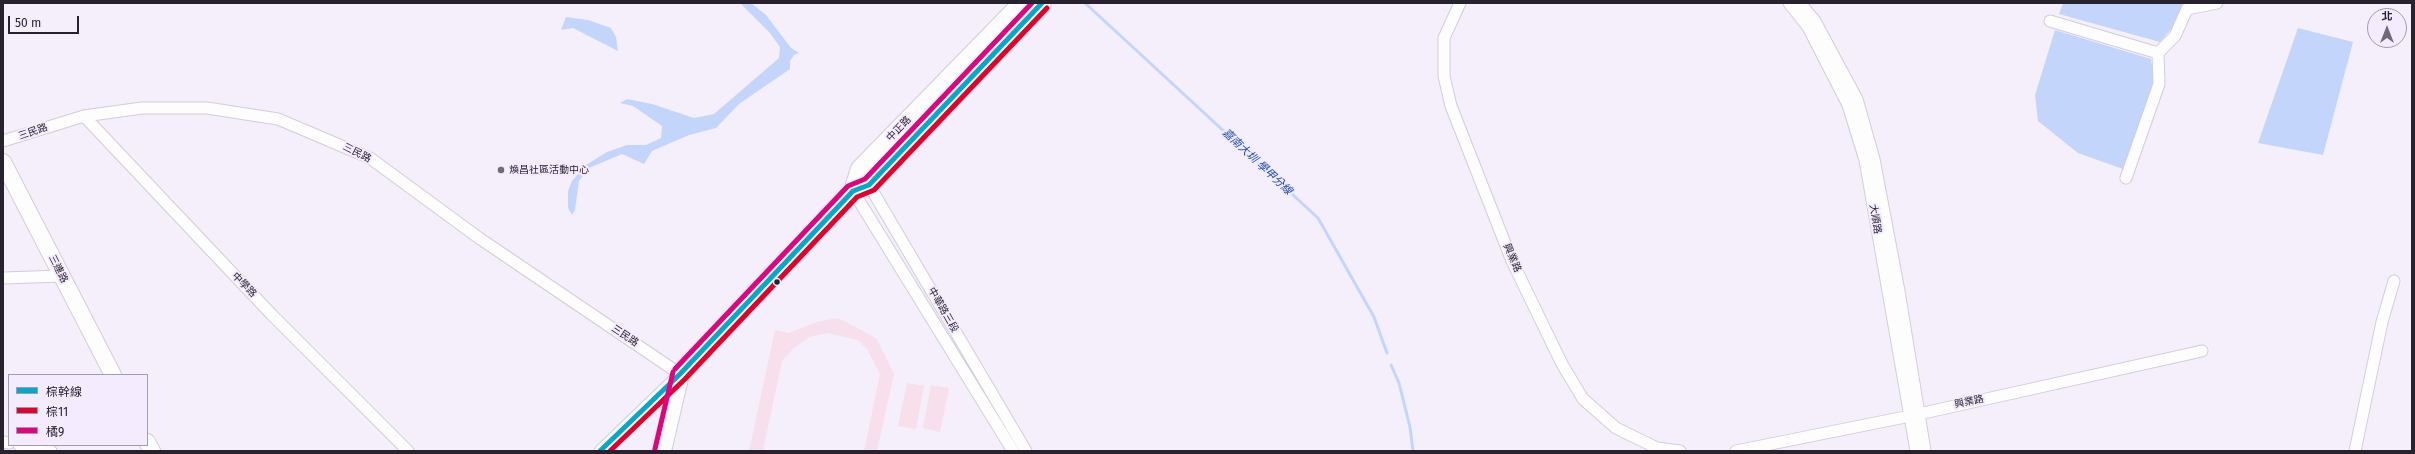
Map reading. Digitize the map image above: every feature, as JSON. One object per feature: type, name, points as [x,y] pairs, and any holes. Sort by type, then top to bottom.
[{"type":"main road","name":"中正路","points":[[861,188],[860,169],[1022,3]]},
{"type":"main road","name":"中正路","points":[[680,374],[1042,3]]},
{"type":"main road","name":"三連路","points":[[3,162],[111,374]]},
{"type":"main road","points":[[662,451],[680,374]]},
{"type":"street","name":"興業路","points":[[1460,3],[1444,38],[1444,76],[1451,106],[1512,261],[1562,364],[1583,399],[1616,428],[1657,448],[1680,451]]},
{"type":"street","name":"大順路","points":[[1789,3],[1808,27],[1848,105],[1862,153],[1914,415],[1925,451]]},
{"type":"street","name":"大順路","points":[[1800,3],[1815,21],[1857,99],[1875,167],[1899,290],[1914,415],[1916,451]]},
{"type":"street","points":[[2126,178],[2160,84],[2158,53],[2175,36],[2187,9],[2217,3]]},
{"type":"street","points":[[2050,21],[2158,53]]},
{"type":"street","name":"三民路","points":[[3,141],[84,116],[142,108],[207,108],[278,118],[370,158],[479,238],[680,374]]},
{"type":"street","name":"中學路","points":[[84,116],[272,315],[408,451]]},
{"type":"street","name":"中華路三段","points":[[861,188],[1013,451]]},
{"type":"street","name":"中華路三段","points":[[861,188],[1026,451]]},
{"type":"street","points":[[3,278],[61,276]]},
{"type":"street","points":[[2355,451],[2382,322],[2394,281]]},
{"type":"street","name":"興業路","points":[[1736,451],[1914,415],[2202,351]]},
{"type":"street","name":"中正路","points":[[600,451],[680,374]]},
{"type":"street","points":[[24,446],[51,451]]},
{"type":"shaded area","points":[[838,318],[876,338],[894,374],[877,451],[864,451],[880,374],[867,349],[858,340],[828,333],[809,337],[793,349],[782,361],[763,451],[749,451],[775,330],[789,333],[817,322]]},
{"type":"shaded area","points":[[907,383],[924,386],[916,429],[898,426]]},
{"type":"shaded area","points":[[931,385],[949,388],[940,432],[923,428]]},
{"type":"water","points":[[740,3],[751,3],[766,15],[791,48],[799,53],[794,55],[790,61],[790,69],[739,104],[716,128],[689,135],[652,151],[644,164],[622,154],[589,168],[579,181],[575,210],[572,215],[568,208],[568,191],[572,181],[586,165],[607,152],[627,145],[646,145],[661,138],[662,126],[633,106],[620,103],[627,99],[652,104],[694,118],[714,114],[779,58],[780,47],[770,33]]},
{"type":"water","points":[[2063,3],[2183,3],[2172,28],[2160,42],[2059,14]]},
{"type":"water","points":[[566,17],[588,20],[611,28],[616,37],[618,51],[573,28],[561,30]]},
{"type":"water","points":[[2298,28],[2353,42],[2323,155],[2258,143]]},
{"type":"water","points":[[2055,30],[2151,59],[2154,81],[2123,169],[2078,153],[2038,121],[2035,95]]},
{"type":"waterway","name":"嘉南大圳 學甲分線","points":[[1085,3],[1318,218],[1374,317],[1387,353]]},
{"type":"waterway","name":"嘉南大圳 學甲分線","points":[[1391,365],[1399,383],[1410,427],[1413,451]]},
{"type":"transit line","name":"橘9","points":[[675,369],[848,186],[865,179],[1032,3]]},
{"type":"transit line","name":"棕幹線","points":[[600,451],[680,374],[853,191],[869,185],[1042,3]]},
{"type":"transit line","name":"棕11","points":[[610,451],[685,379],[857,197],[874,190],[1047,8]]},
{"type":"transit line","name":"橘9","points":[[655,449],[673,372]]},
{"type":"place","name":"煥昌社區活動中心","points":[[501,170]]}]
